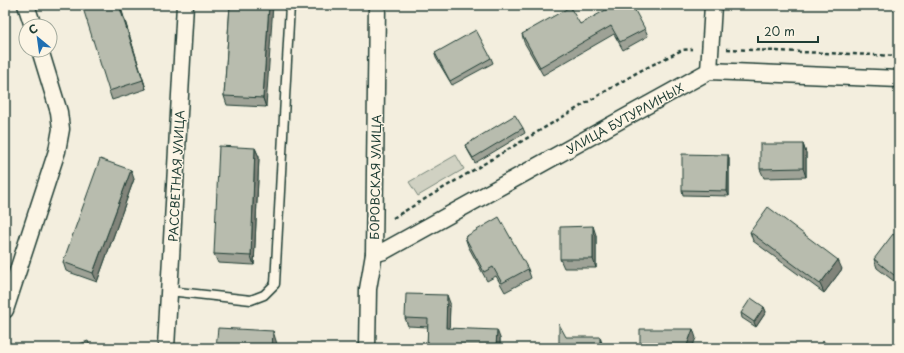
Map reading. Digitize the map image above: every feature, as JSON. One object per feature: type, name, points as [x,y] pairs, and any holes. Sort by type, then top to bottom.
[{"type":"street","points":[[26,5],[30,18]]},
{"type":"street","name":"РАССВЕТНАЯ УЛИЦА","points":[[166,348],[185,5]]},
{"type":"street","name":"БОРОВСКАЯ УЛИЦА","points":[[367,348],[368,289],[374,254],[377,5]]},
{"type":"street","points":[[713,5],[709,71],[899,78]]},
{"type":"street","points":[[5,310],[57,151],[61,129],[59,112],[42,58]]},
{"type":"street","name":"УЛИЦА БУТУРЛИНЫХ","points":[[374,254],[384,251],[709,71]]},
{"type":"lane","points":[[169,291],[251,300],[264,295],[275,284],[290,5]]},
{"type":"shaded area","points":[[456,155],[464,169],[418,196],[409,182]]},
{"type":"building","points":[[82,5],[119,5],[143,80],[109,91]]},
{"type":"building","points":[[230,5],[269,5],[263,98],[224,96]]},
{"type":"building","points":[[615,5],[632,5],[645,29],[620,42],[611,26],[540,67],[522,34],[570,7],[580,24]]},
{"type":"building","points":[[476,30],[491,58],[450,81],[435,53]]},
{"type":"building","points":[[515,115],[523,128],[473,158],[465,145]]},
{"type":"building","points":[[760,144],[803,144],[803,168],[760,169]]},
{"type":"building","points":[[219,146],[255,148],[251,256],[214,254]]},
{"type":"building","points":[[682,154],[728,155],[727,191],[682,190]]},
{"type":"building","points":[[100,159],[131,170],[93,273],[63,262]]},
{"type":"building","points":[[768,207],[838,260],[820,284],[750,232]]},
{"type":"building","points":[[499,217],[528,269],[502,283],[493,267],[484,272],[465,237]]},
{"type":"building","points":[[593,226],[593,259],[560,259],[560,227]]},
{"type":"building","points":[[893,234],[899,239],[899,279],[874,259]]},
{"type":"building","points":[[406,294],[447,295],[446,328],[497,330],[496,348],[427,348],[428,319],[405,318]]},
{"type":"building","points":[[751,298],[764,307],[754,322],[741,313]]},
{"type":"building","points":[[559,324],[566,337],[600,337],[600,348],[559,348]]},
{"type":"building","points":[[218,328],[273,331],[272,348],[216,348]]},
{"type":"building","points":[[640,329],[693,329],[686,348],[640,348]]},
{"type":"building","points":[[88,341],[91,348],[69,348]]},
{"type":"building","points":[[823,341],[832,348],[818,348]]}]
